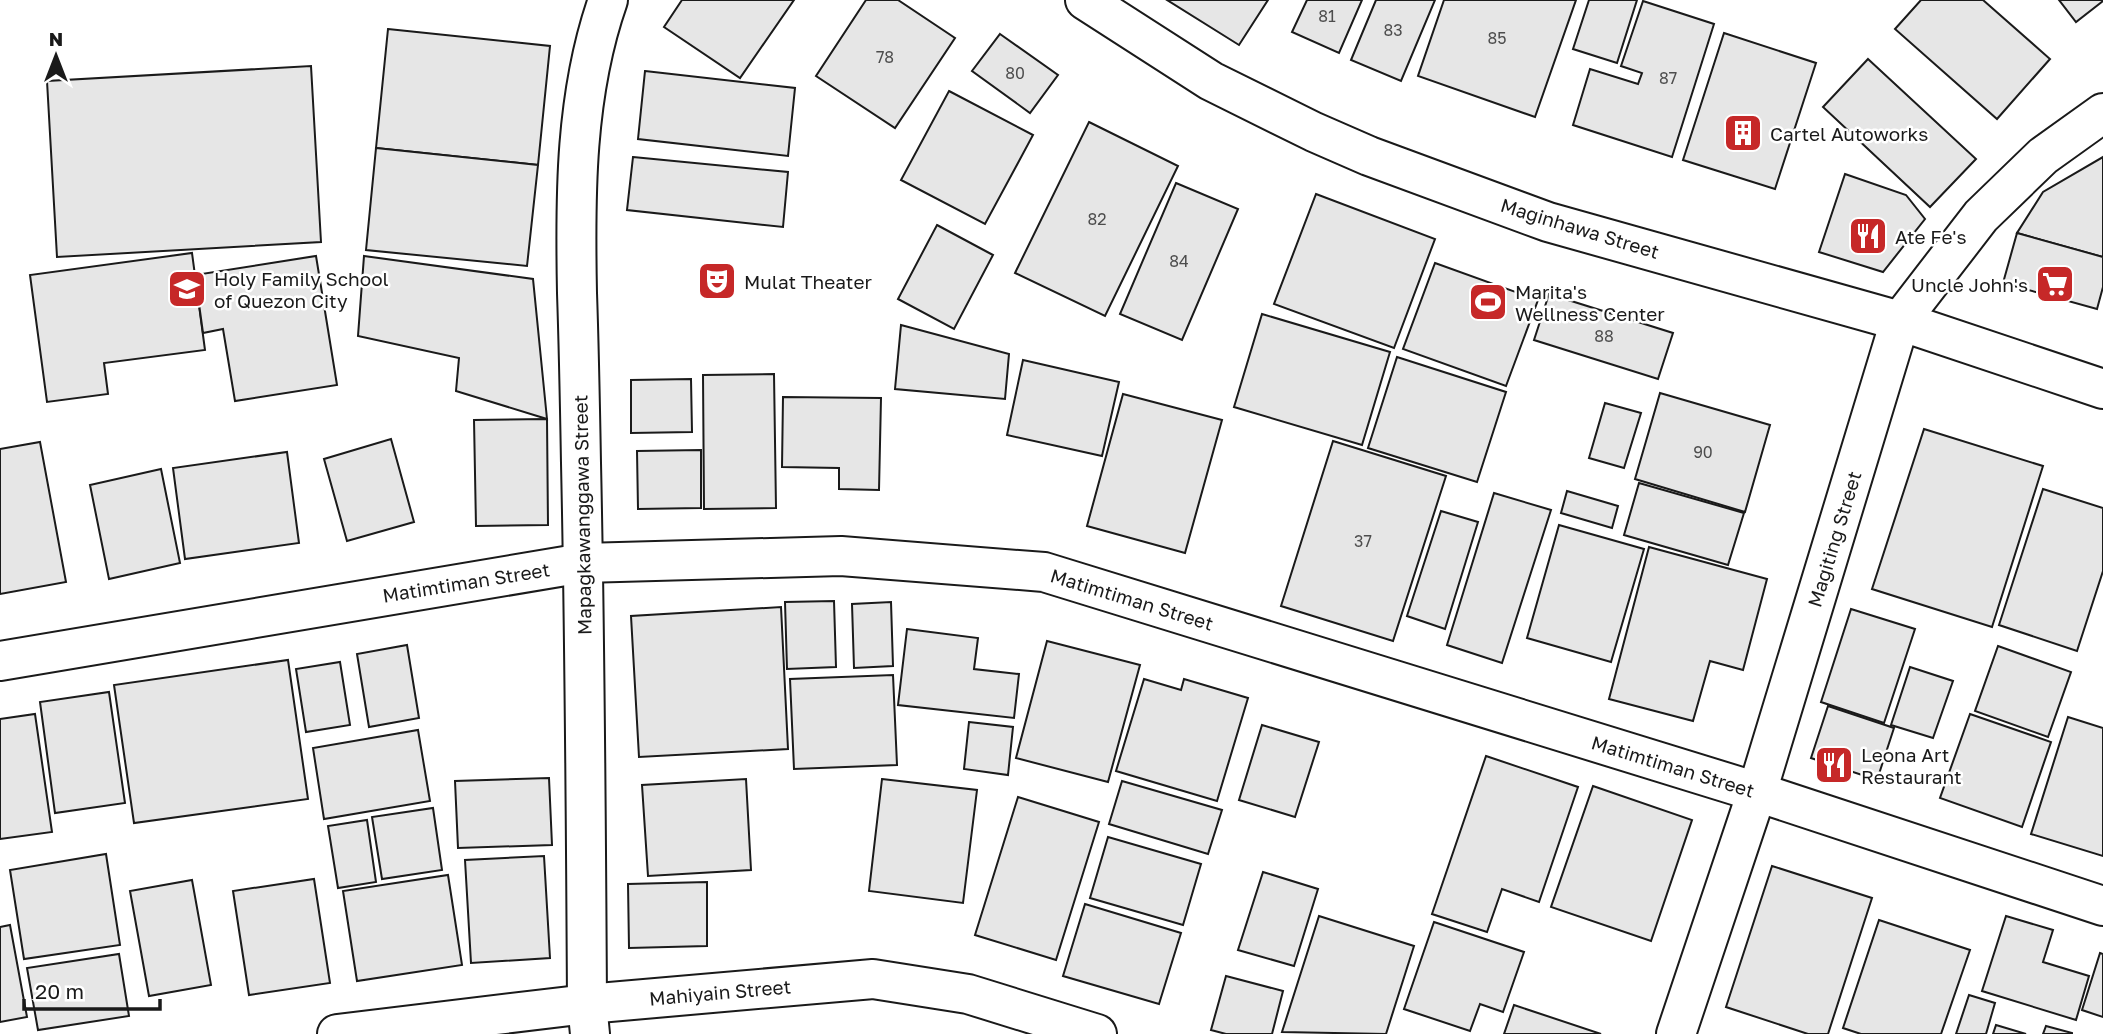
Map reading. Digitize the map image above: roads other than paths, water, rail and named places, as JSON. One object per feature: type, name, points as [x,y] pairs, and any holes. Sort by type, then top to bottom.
[{"type":"street","name":"Mapagkawanggawa Street","points":[[589,1019],[576,249],[578,157],[584,100],[608,0]]},
{"type":"street","name":"Maginhawa Street","points":[[1085,0],[1211,81],[1369,156],[1548,222],[1900,321],[2103,389]]},
{"type":"street","name":"Magiting Street","points":[[1676,1034],[1757,792],[1900,321],[1981,216],[2043,156],[2103,113]]},
{"type":"street","name":"Matimtiman Street","points":[[0,661],[583,563],[841,556],[1044,572],[1757,792],[2103,906]]},
{"type":"street","name":"Mahiyain Street","points":[[337,1034],[589,1019],[873,979],[968,994],[1097,1034]]},
{"type":"place","name":"Cartel Autoworks","points":[[1743,133]]},
{"type":"place","name":"Ate Fe's","points":[[1868,236]]},
{"type":"place","name":"Mulat Theater","points":[[717,281]]},
{"type":"place","name":"Uncle John's","points":[[2055,284]]},
{"type":"place","name":"Holy Family School of Quezon City","points":[[187,289]]},
{"type":"place","name":"Marita's Wellness Center","points":[[1488,302]]},
{"type":"place","name":"Leona Art Restaurant","points":[[1834,765]]}]
